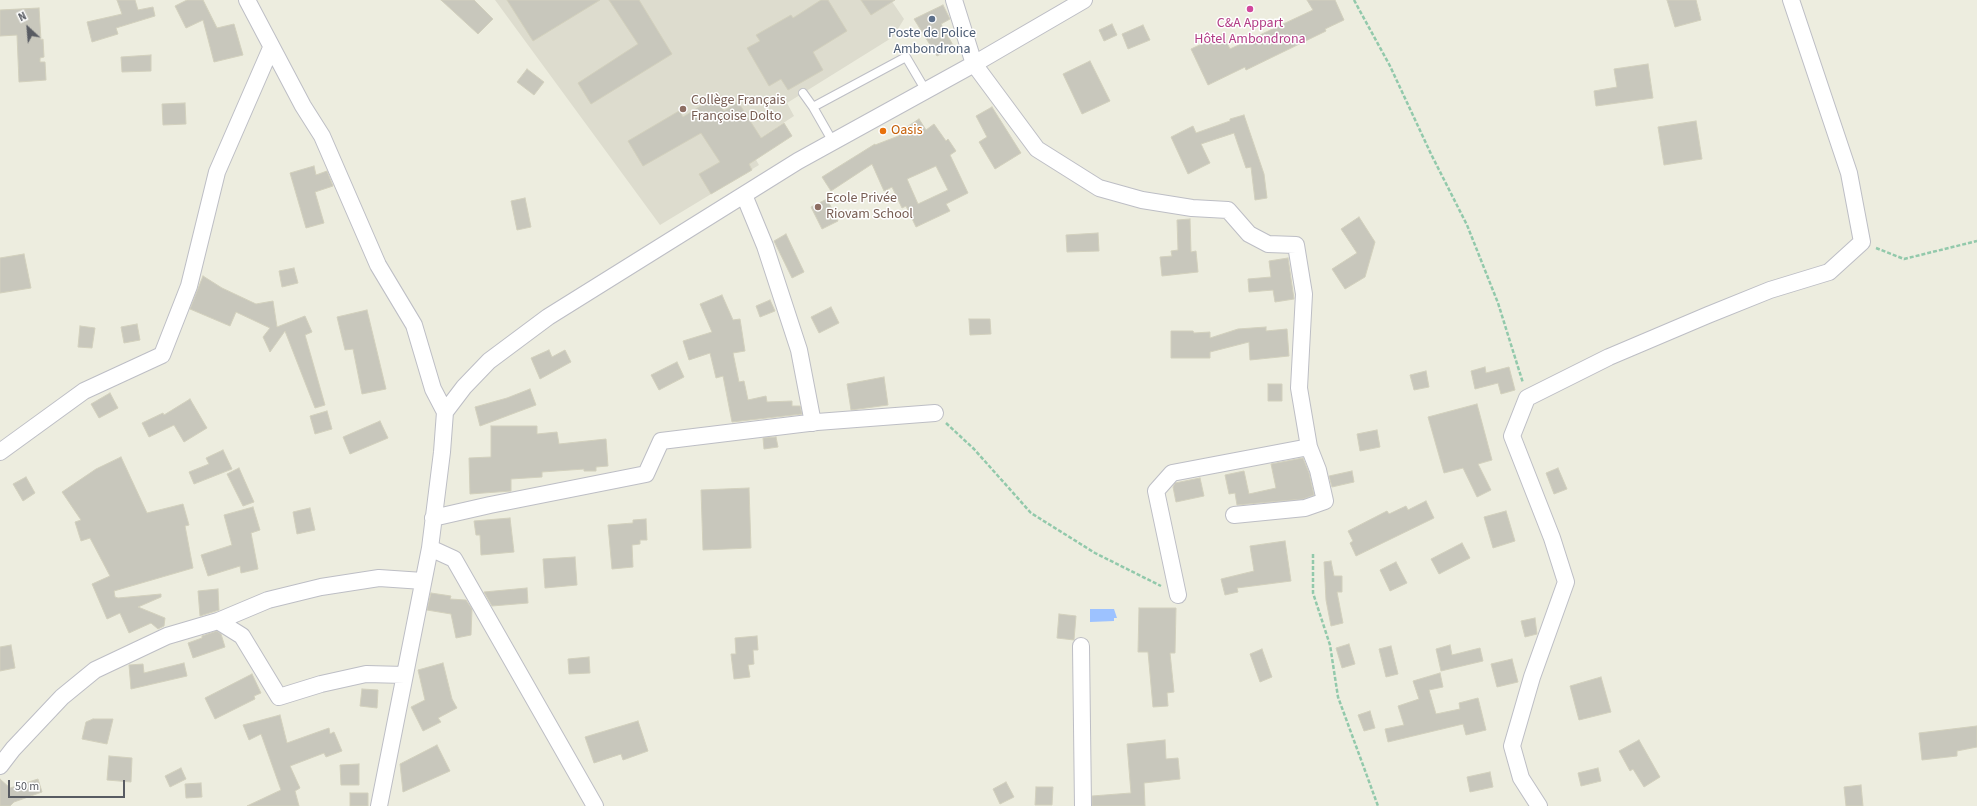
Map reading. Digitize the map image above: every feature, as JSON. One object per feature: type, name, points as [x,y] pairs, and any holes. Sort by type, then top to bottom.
[{"type":"street","points":[[247,0],[271,48],[303,106],[322,136],[378,265],[414,324],[433,389],[445,412]]},
{"type":"street","points":[[954,0],[974,64],[1037,149],[1099,188],[1142,200],[1192,208],[1228,210],[1249,234],[1268,244],[1296,245],[1304,294],[1299,388],[1309,447],[1318,470],[1325,501],[1305,508],[1234,515]]},
{"type":"street","points":[[379,806],[430,548],[445,412],[488,361],[548,317],[798,161],[974,64],[1084,0]]},
{"type":"street","points":[[1539,806],[1521,778],[1512,746],[1532,677],[1566,582],[1552,538],[1512,436],[1527,398],[1609,357],[1708,315],[1770,290],[1829,272],[1862,242],[1849,173],[1791,0]]},
{"type":"street","points":[[0,452],[84,391],[162,355],[189,286],[216,172],[271,48]]},
{"type":"street","points":[[744,195],[765,246],[799,350],[813,423]]},
{"type":"street","points":[[433,518],[513,500],[646,474],[661,441],[813,423],[935,413]]},
{"type":"street","points":[[1178,595],[1156,491],[1172,473],[1309,447]]},
{"type":"street","points":[[430,548],[454,559],[595,806]]},
{"type":"street","points":[[0,766],[13,749],[62,697],[95,670],[167,636],[218,621],[268,600],[320,587],[379,578],[423,581]]},
{"type":"street","points":[[218,621],[242,636],[279,697],[321,684],[366,674],[405,675]]},
{"type":"street","points":[[1081,646],[1083,806]]},
{"type":"lane","points":[[813,107],[906,57],[926,91]]},
{"type":"lane","points":[[803,93],[813,107],[833,142]]},
{"type":"path","points":[[1354,0],[1390,66],[1431,154],[1467,225],[1498,303],[1527,398]]},
{"type":"path","points":[[1862,242],[1904,259],[1977,241]]},
{"type":"path","points":[[935,413],[974,449],[1031,513],[1095,553],[1178,595]]},
{"type":"path","points":[[1313,554],[1313,593],[1330,645],[1338,697],[1378,806]]},
{"type":"shaded area","name":"Collège Français Françoise Dolto","points":[[495,0],[891,0],[904,19],[893,37],[787,103],[794,116],[748,146],[759,165],[660,225]]},
{"type":"water","points":[[1090,609],[1114,609],[1117,618],[1114,618],[1114,621],[1090,622]]},
{"type":"building","points":[[117,0],[135,0],[138,10],[153,7],[155,16],[116,28],[118,34],[92,42],[87,22],[122,14]]},
{"type":"building","points":[[187,0],[203,0],[217,28],[234,24],[243,55],[214,62],[203,20],[186,28],[175,6]]},
{"type":"building","points":[[441,0],[474,0],[493,19],[478,34]]},
{"type":"building","points":[[507,0],[600,0],[533,41]]},
{"type":"building","points":[[609,0],[639,0],[672,54],[591,104],[578,83],[638,44]]},
{"type":"building","points":[[821,0],[828,0],[847,31],[813,52],[823,70],[788,90],[781,79],[769,86],[747,48],[760,41],[756,35],[791,15],[793,18]]},
{"type":"building","points":[[861,0],[895,0],[871,15]]},
{"type":"building","points":[[1307,0],[1335,0],[1344,20],[1325,29],[1326,31],[1246,70],[1245,67],[1208,85],[1191,49],[1223,34],[1230,49],[1313,10]]},
{"type":"building","points":[[1667,0],[1696,0],[1701,20],[1675,27]]},
{"type":"building","points":[[943,5],[950,19],[941,24],[954,47],[937,56],[914,19]]},
{"type":"building","points":[[39,8],[41,40],[43,39],[44,57],[40,58],[40,62],[45,62],[46,80],[19,82],[17,35],[0,36],[0,10]]},
{"type":"building","points":[[1112,24],[1117,35],[1104,41],[1099,30]]},
{"type":"building","points":[[1143,25],[1150,40],[1128,49],[1122,34]]},
{"type":"building","points":[[151,55],[151,71],[122,72],[121,57]]},
{"type":"building","points":[[1090,61],[1110,101],[1082,114],[1063,74]]},
{"type":"building","points":[[1648,64],[1653,98],[1596,106],[1594,91],[1617,87],[1614,69]]},
{"type":"building","points":[[527,69],[544,82],[534,95],[517,82]]},
{"type":"building","points":[[715,97],[724,111],[738,102],[761,138],[784,123],[792,136],[749,164],[752,170],[711,194],[699,174],[720,162],[701,133],[643,166],[628,141],[679,111],[683,117]]},
{"type":"building","points":[[185,103],[186,124],[163,125],[162,104]]},
{"type":"building","points":[[992,107],[1021,153],[995,169],[979,142],[987,137],[976,116]]},
{"type":"building","points":[[1244,115],[1264,174],[1267,198],[1255,200],[1251,167],[1246,168],[1234,133],[1201,144],[1210,163],[1188,174],[1171,137],[1193,126],[1196,133]]},
{"type":"building","points":[[919,119],[926,130],[934,124],[946,141],[948,139],[956,151],[950,155],[968,193],[946,204],[950,211],[916,227],[906,206],[902,208],[892,187],[884,191],[872,164],[831,191],[822,177],[875,144],[901,135],[899,132]],"holes":[[[936,166],[948,190],[918,204],[907,179]]]},
{"type":"building","points":[[1696,121],[1702,159],[1664,165],[1658,127]]},
{"type":"building","points":[[314,166],[316,175],[327,171],[333,186],[315,192],[324,223],[306,228],[290,173]]},
{"type":"building","points":[[525,198],[531,227],[517,230],[511,201]]},
{"type":"building","points":[[827,199],[838,221],[822,229],[811,207]]},
{"type":"building","points":[[1359,217],[1375,242],[1365,277],[1345,289],[1332,269],[1357,253],[1341,229]]},
{"type":"building","points":[[1190,219],[1191,252],[1196,251],[1198,272],[1162,276],[1160,257],[1172,256],[1171,251],[1178,250],[1177,220]]},
{"type":"building","points":[[1098,233],[1099,251],[1067,252],[1066,235]]},
{"type":"building","points":[[786,234],[804,272],[792,278],[774,241]]},
{"type":"building","points":[[24,254],[31,288],[0,293],[0,258]]},
{"type":"building","points":[[1288,258],[1294,299],[1275,302],[1273,290],[1249,292],[1248,279],[1271,277],[1269,261]]},
{"type":"building","points":[[294,268],[298,283],[282,287],[279,271]]},
{"type":"building","points":[[203,276],[222,288],[256,304],[273,301],[277,327],[305,316],[312,332],[305,335],[325,405],[315,408],[285,331],[270,352],[263,337],[270,328],[236,312],[230,326],[190,309]]},
{"type":"building","points":[[722,295],[733,320],[740,319],[745,351],[733,353],[739,382],[744,381],[748,400],[766,396],[767,402],[792,401],[792,406],[800,406],[802,414],[732,422],[723,376],[716,378],[710,353],[689,360],[683,341],[712,332],[700,304]]},
{"type":"building","points":[[770,300],[775,311],[760,317],[756,306]]},
{"type":"building","points":[[831,307],[839,323],[819,333],[811,317]]},
{"type":"building","points":[[367,310],[386,389],[362,394],[353,349],[345,350],[337,317]]},
{"type":"building","points":[[969,319],[990,319],[991,334],[970,335]]},
{"type":"building","points":[[137,324],[140,340],[124,343],[121,327]]},
{"type":"building","points":[[80,326],[95,328],[92,348],[78,347]]},
{"type":"building","points":[[1266,327],[1266,331],[1287,329],[1289,356],[1250,360],[1249,342],[1210,352],[1210,358],[1171,358],[1171,331],[1193,331],[1194,333],[1210,332],[1210,338],[1238,329]]},
{"type":"building","points":[[549,350],[552,357],[565,350],[571,362],[540,379],[531,358]]},
{"type":"building","points":[[677,362],[684,377],[659,390],[651,375]]},
{"type":"building","points":[[1485,367],[1486,373],[1509,367],[1515,390],[1501,394],[1498,383],[1475,389],[1471,371]]},
{"type":"building","points":[[1426,371],[1429,387],[1414,390],[1410,375]]},
{"type":"building","points":[[884,377],[888,405],[851,410],[847,384]]},
{"type":"building","points":[[1268,384],[1282,384],[1282,401],[1268,401]]},
{"type":"building","points":[[530,389],[536,405],[480,426],[475,407],[507,398]]},
{"type":"building","points":[[110,393],[118,408],[99,418],[91,404]]},
{"type":"building","points":[[190,399],[207,428],[184,442],[174,425],[149,437],[142,423],[163,413],[164,415]]},
{"type":"building","points":[[1477,404],[1492,460],[1478,464],[1491,490],[1477,497],[1463,468],[1444,473],[1428,417]]},
{"type":"building","points":[[327,411],[332,429],[315,434],[310,416]]},
{"type":"building","points":[[380,421],[388,438],[350,454],[343,437]]},
{"type":"building","points":[[491,426],[537,426],[537,434],[557,432],[559,444],[606,439],[608,466],[596,467],[596,471],[584,471],[584,469],[542,472],[542,477],[511,479],[511,491],[470,494],[469,458],[491,457]]},
{"type":"building","points":[[1377,430],[1380,447],[1360,451],[1357,434]]},
{"type":"building","points":[[776,437],[778,447],[764,449],[763,438]]},
{"type":"building","points":[[223,450],[232,469],[194,484],[189,472],[209,464],[206,458]]},
{"type":"building","points":[[121,457],[147,513],[183,504],[189,525],[185,526],[193,568],[114,591],[115,597],[118,598],[161,594],[161,597],[138,607],[165,618],[164,626],[158,629],[151,623],[129,633],[120,613],[107,619],[92,584],[110,576],[90,538],[81,541],[75,522],[81,520],[62,492],[96,469]]},
{"type":"building","points":[[1303,458],[1309,473],[1314,495],[1303,499],[1237,505],[1235,493],[1229,494],[1225,475],[1244,471],[1249,494],[1276,488],[1271,464]]},
{"type":"building","points":[[239,468],[254,502],[243,506],[227,474]]},
{"type":"building","points":[[1558,468],[1567,489],[1554,494],[1546,473]]},
{"type":"building","points":[[1352,471],[1354,482],[1332,487],[1329,476]]},
{"type":"building","points":[[26,477],[35,493],[23,501],[13,484]]},
{"type":"building","points":[[1200,478],[1204,496],[1176,502],[1173,487],[1175,483]]},
{"type":"building","points":[[749,488],[751,548],[703,550],[701,490]]},
{"type":"building","points":[[1426,501],[1434,518],[1356,556],[1350,543],[1353,541],[1348,531],[1387,511],[1389,514],[1406,506],[1408,510]]},
{"type":"building","points":[[253,507],[260,530],[251,533],[258,569],[241,573],[240,566],[208,576],[201,555],[232,545],[224,515]]},
{"type":"building","points":[[310,508],[315,530],[297,534],[293,512]]},
{"type":"building","points":[[1506,511],[1515,541],[1493,548],[1484,517]]},
{"type":"building","points":[[510,518],[514,552],[481,555],[480,535],[476,535],[474,521]]},
{"type":"building","points":[[646,519],[647,540],[640,540],[640,544],[632,545],[633,567],[612,569],[608,525],[633,523],[633,520]]},
{"type":"building","points":[[1285,541],[1291,581],[1237,588],[1238,592],[1225,595],[1221,579],[1254,571],[1250,546]]},
{"type":"building","points":[[1462,543],[1470,558],[1439,574],[1431,559]]},
{"type":"building","points":[[575,557],[577,585],[545,588],[543,559]]},
{"type":"building","points":[[1331,561],[1334,576],[1342,576],[1342,592],[1337,592],[1343,623],[1331,626],[1326,600],[1324,562]]},
{"type":"building","points":[[1396,562],[1407,583],[1390,591],[1380,570]]},
{"type":"building","points":[[527,588],[528,603],[492,606],[484,592]]},
{"type":"building","points":[[218,589],[219,610],[200,616],[198,591]]},
{"type":"building","points":[[431,593],[451,596],[450,599],[466,600],[472,609],[471,635],[456,638],[451,614],[427,610]]},
{"type":"building","points":[[1139,608],[1176,608],[1175,653],[1170,653],[1174,692],[1167,693],[1168,706],[1153,707],[1148,652],[1138,652]]},
{"type":"building","points":[[1059,614],[1076,616],[1074,640],[1057,638]]},
{"type":"building","points":[[1535,618],[1537,634],[1525,637],[1521,621]]},
{"type":"building","points":[[217,631],[221,634],[225,647],[193,658],[188,643]]},
{"type":"building","points":[[757,636],[758,650],[753,650],[754,664],[748,665],[750,677],[734,679],[731,654],[736,654],[735,638]]},
{"type":"building","points":[[1349,644],[1355,664],[1342,668],[1336,648]]},
{"type":"building","points":[[11,645],[15,668],[0,671],[0,647]]},
{"type":"building","points":[[1450,645],[1452,655],[1480,648],[1483,661],[1441,671],[1436,649]]},
{"type":"building","points":[[1391,646],[1398,674],[1386,677],[1379,649]]},
{"type":"building","points":[[1262,649],[1272,677],[1260,682],[1250,654]]},
{"type":"building","points":[[589,657],[590,673],[569,674],[568,659]]},
{"type":"building","points":[[1512,659],[1518,682],[1497,687],[1491,664]]},
{"type":"building","points":[[184,663],[187,676],[131,689],[129,665],[143,664],[144,673]]},
{"type":"building","points":[[443,663],[452,699],[457,708],[438,718],[441,722],[423,731],[411,707],[425,700],[418,670]]},
{"type":"building","points":[[1440,673],[1443,687],[1429,690],[1436,714],[1460,709],[1459,703],[1478,698],[1486,730],[1466,735],[1463,724],[1388,742],[1385,729],[1404,725],[1398,706],[1419,699],[1413,681]]},
{"type":"building","points":[[252,674],[261,693],[254,696],[255,699],[215,719],[205,698]]},
{"type":"building","points":[[1601,677],[1611,712],[1579,720],[1570,686]]},
{"type":"building","points":[[362,689],[378,690],[377,708],[360,706]]},
{"type":"building","points":[[1370,711],[1375,728],[1364,731],[1358,715]]},
{"type":"building","points":[[280,715],[287,743],[329,728],[330,734],[334,732],[342,751],[326,757],[324,753],[290,766],[300,788],[295,791],[299,806],[247,806],[281,790],[261,734],[249,740],[243,725]]},
{"type":"building","points":[[93,719],[113,719],[107,744],[82,739],[86,722]]},
{"type":"building","points":[[638,721],[648,751],[623,760],[621,754],[594,763],[585,737]]},
{"type":"building","points":[[1977,726],[1977,747],[1957,751],[1957,756],[1922,760],[1919,733]]},
{"type":"building","points":[[1165,740],[1166,759],[1178,758],[1180,779],[1144,783],[1145,806],[1092,806],[1092,796],[1131,793],[1127,744]]},
{"type":"building","points":[[1639,740],[1660,777],[1644,787],[1633,769],[1630,771],[1619,751]]},
{"type":"building","points":[[437,745],[450,771],[403,792],[400,764]]},
{"type":"building","points":[[109,756],[132,758],[131,782],[107,780]]},
{"type":"building","points":[[359,764],[359,785],[341,785],[340,765]]},
{"type":"building","points":[[181,768],[186,779],[170,787],[165,776]]},
{"type":"building","points":[[1598,768],[1601,781],[1581,786],[1578,773]]},
{"type":"building","points":[[1490,772],[1493,787],[1470,792],[1467,777]]},
{"type":"building","points":[[0,779],[10,788],[38,779],[42,792],[14,802],[10,806],[0,806]]},
{"type":"building","points":[[1006,782],[1014,797],[1000,804],[993,789]]},
{"type":"building","points":[[201,783],[202,797],[186,798],[185,784]]},
{"type":"building","points":[[1861,785],[1863,806],[1846,806],[1844,787]]},
{"type":"building","points":[[1036,787],[1053,787],[1052,805],[1035,805]]},
{"type":"building","points":[[350,793],[368,793],[368,806],[350,806]]},
{"type":"place","name":"C&A Appart Hôtel Ambondrona","points":[[1250,9]]},
{"type":"place","name":"Poste de Police Ambondrona","points":[[932,19]]},
{"type":"place","name":"Collège Français Françoise Dolto","points":[[683,109]]},
{"type":"place","name":"Oasis","points":[[883,131]]},
{"type":"place","name":"Ecole Privée Riovam School","points":[[818,207]]}]
